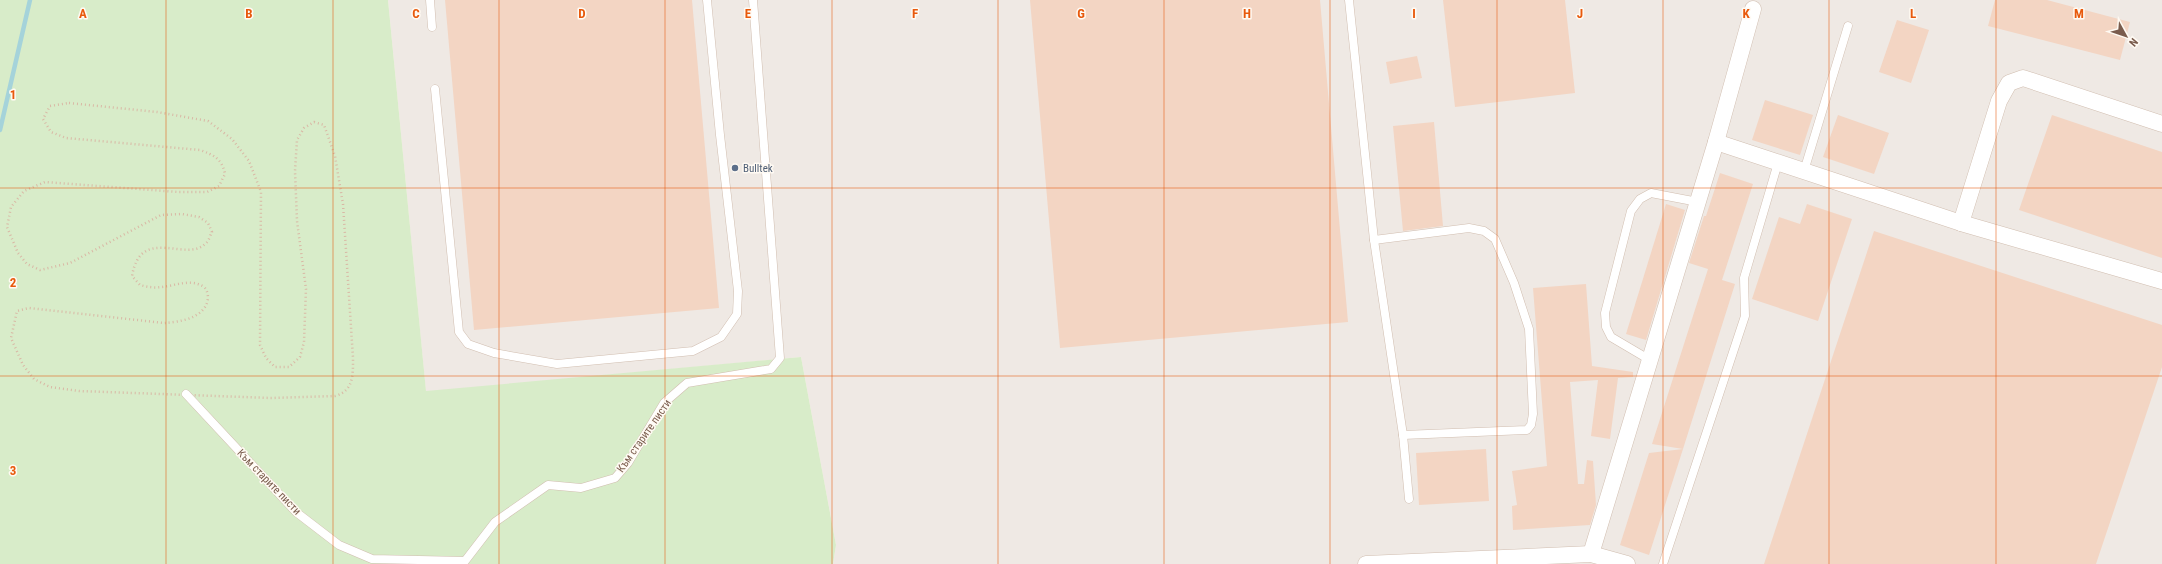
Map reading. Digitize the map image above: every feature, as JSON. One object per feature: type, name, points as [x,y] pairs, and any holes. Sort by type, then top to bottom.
[{"type":"street","points":[[1591,554],[1716,142],[1753,9]]},
{"type":"street","points":[[1961,223],[1999,101],[2009,84],[2023,78],[2162,124]]},
{"type":"street","points":[[1716,142],[1961,223],[2162,281]]},
{"type":"street","points":[[1366,564],[1445,562],[1591,554],[1627,564]]},
{"type":"lane","points":[[430,0],[432,27]]},
{"type":"lane","points":[[435,89],[459,332],[468,344],[494,353],[557,364],[693,351],[721,337],[737,314],[738,291],[720,135],[707,0]]},
{"type":"lane","name":"Към старите писти","points":[[186,394],[296,512],[339,545],[372,559],[465,561],[495,522],[548,485],[580,488],[615,478],[628,463],[664,403],[687,383],[771,369],[780,358],[753,0]]},
{"type":"lane","points":[[1349,0],[1374,240],[1403,435],[1409,499]]},
{"type":"lane","points":[[1804,171],[1848,26]]},
{"type":"lane","points":[[1663,564],[1745,316],[1744,278],[1778,163]]},
{"type":"lane","points":[[1650,360],[1611,337],[1606,327],[1605,312],[1632,211],[1640,199],[1651,193],[1698,202]]},
{"type":"lane","points":[[1374,240],[1469,228],[1484,231],[1495,239],[1514,283],[1528,329],[1533,414],[1531,425],[1527,430],[1403,435]]},
{"type":"path","points":[[69,103],[156,112],[208,121],[232,139],[249,161],[261,192],[260,345],[266,358],[275,367],[289,367],[300,357],[304,342],[306,289],[297,221],[295,171],[297,140],[304,128],[314,122],[324,125],[330,136],[343,204],[353,358],[353,380],[348,389],[342,394],[335,396],[303,398],[186,394],[79,391],[50,387],[34,379],[23,365],[11,338],[16,311],[29,308],[164,323],[182,322],[204,309],[208,303],[208,294],[204,287],[193,283],[150,287],[140,285],[132,276],[134,264],[144,252],[157,247],[198,249],[206,243],[212,232],[208,223],[199,217],[182,214],[161,215],[70,263],[40,270],[27,264],[18,254],[7,227],[11,207],[24,191],[45,182],[178,192],[207,192],[219,186],[225,174],[223,165],[215,156],[200,150],[66,138],[51,132],[43,119],[50,106],[69,103]]},
{"type":"shaded area","points":[[388,0],[2162,0],[2162,564],[833,564],[836,545],[801,357],[426,392]]},
{"type":"green space","points":[[0,0],[388,0],[426,391],[801,357],[836,545],[833,564],[0,564]]},
{"type":"building","points":[[445,0],[692,0],[719,308],[474,330]]},
{"type":"building","points":[[1030,0],[1320,0],[1348,322],[1060,348]]},
{"type":"building","points":[[1443,0],[1565,0],[1575,93],[1455,107]]},
{"type":"building","points":[[1995,0],[2047,0],[2130,22],[2120,60],[1988,26]]},
{"type":"building","points":[[1897,20],[1929,30],[1911,83],[1879,72]]},
{"type":"building","points":[[1417,56],[1422,78],[1390,84],[1386,62]]},
{"type":"building","points":[[1765,100],[1813,115],[1800,155],[1752,140]]},
{"type":"building","points":[[1838,115],[1889,133],[1874,174],[1823,157]]},
{"type":"building","points":[[2052,115],[2162,152],[2162,258],[2019,210]]},
{"type":"building","points":[[1434,122],[1443,226],[1403,231],[1393,126]]},
{"type":"building","points":[[1720,173],[1753,184],[1722,280],[1735,284],[1683,449],[1652,444],[1708,269],[1689,263]]},
{"type":"building","points":[[1666,204],[1685,210],[1646,340],[1626,334]]},
{"type":"building","points":[[1807,204],[1852,219],[1818,321],[1752,299],[1779,217],[1800,224]]},
{"type":"building","points":[[1874,231],[2162,325],[2162,367],[2096,564],[1764,564]]},
{"type":"building","points":[[1586,284],[1592,366],[1633,372],[1633,377],[1618,378],[1610,439],[1591,436],[1598,380],[1570,382],[1578,484],[1584,484],[1587,460],[1593,461],[1596,505],[1590,525],[1513,530],[1512,506],[1517,505],[1512,471],[1547,466],[1533,288]]},
{"type":"building","points":[[1486,449],[1489,501],[1419,505],[1416,453]]},
{"type":"building","points":[[1683,449],[1649,555],[1620,545],[1649,453]]},
{"type":"waterway","points":[[0,130],[30,0]]},
{"type":"place","name":"Bulltek","points":[[735,168]]}]
